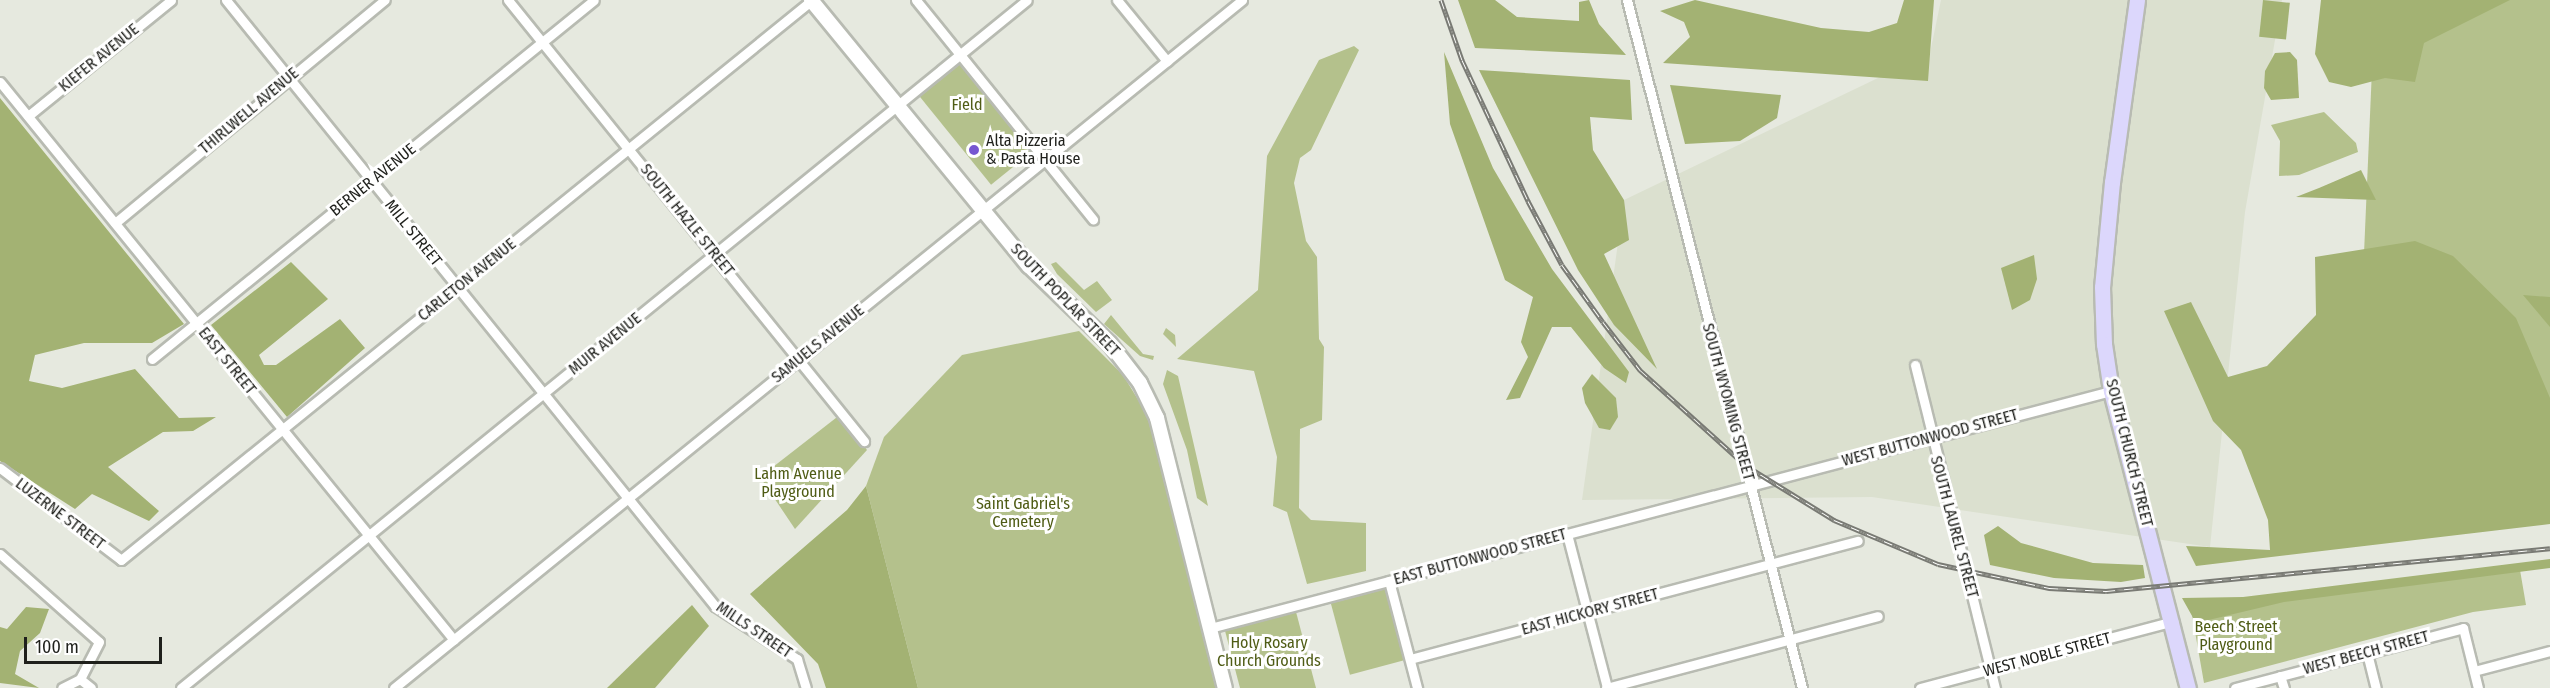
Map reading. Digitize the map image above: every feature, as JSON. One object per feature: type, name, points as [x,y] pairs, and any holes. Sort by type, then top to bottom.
[{"type":"highway","name":"SOUTH CHURCH STREET","points":[[2137,0],[2102,287],[2111,391],[2174,621],[2188,688]]},
{"type":"main road","name":"SOUTH POPLAR STREET","points":[[811,0],[984,210],[1140,383],[1157,418],[1225,688]]},
{"type":"street","name":"KIEFER AVENUE","points":[[28,116],[171,0]]},
{"type":"street","name":"MILL STREET","points":[[226,0],[668,549]]},
{"type":"street","name":"THIRLWELL AVENUE","points":[[115,223],[386,0]]},
{"type":"street","name":"SOUTH HAZLE STREET","points":[[508,0],[864,441]]},
{"type":"street","name":"BERNER AVENUE","points":[[152,359],[594,0]]},
{"type":"street","name":"CARLETON AVENUE","points":[[121,560],[811,0]]},
{"type":"street","points":[[916,0],[1093,219]]},
{"type":"street","name":"MUIR AVENUE","points":[[181,688],[1027,0]]},
{"type":"street","points":[[1117,0],[1167,61]]},
{"type":"street","name":"SAMUELS AVENUE","points":[[394,688],[1242,0]]},
{"type":"street","name":"SOUTH WYOMING STREET","points":[[1627,0],[1653,116],[1802,688]]},
{"type":"street","name":"EAST STREET","points":[[0,82],[454,640]]},
{"type":"street","name":"SOUTH LAUREL STREET","points":[[1915,365],[1930,438],[1995,688]]},
{"type":"street","name":"WEST BUTTONWOOD STREET","points":[[1750,486],[2111,391]]},
{"type":"street","name":"LUZERNE STREET","points":[[0,468],[121,560]]},
{"type":"street","name":"EAST BUTTONWOOD STREET","points":[[1210,628],[1750,486]]},
{"type":"street","points":[[1567,534],[1606,688],[1878,616]]},
{"type":"street","name":"EAST HICKORY STREET","points":[[1410,659],[1858,541]]},
{"type":"street","name":"MILLS STREET","points":[[668,549],[716,606],[797,659],[806,688]]},
{"type":"street","points":[[0,554],[99,642],[80,679],[62,688]]},
{"type":"street","points":[[1389,581],[1417,688]]},
{"type":"street","name":"WEST NOBLE STREET","points":[[1920,688],[2174,621]]},
{"type":"street","name":"WEST BEECH STREET","points":[[2235,688],[2463,628],[2474,671]]},
{"type":"street","points":[[2478,688],[2474,671],[2550,651]]},
{"type":"street","points":[[2367,653],[2376,688]]},
{"type":"street","points":[[2280,676],[2283,688]]},
{"type":"street","points":[[80,679],[91,688]]},
{"type":"shaded area","points":[[1941,0],[2282,0],[2245,212],[2210,547],[1872,497],[1582,500],[1624,200],[1930,53]]},
{"type":"green space","points":[[1458,0],[1495,0],[1517,17],[1579,21],[1579,2],[1589,0],[1599,24],[1626,55],[1475,48]]},
{"type":"green space","points":[[1695,0],[1821,28],[1869,32],[1897,23],[1904,0],[1934,0],[1928,81],[1663,63],[1690,37],[1684,22],[1660,11]]},
{"type":"green space","points":[[2263,0],[2290,3],[2286,40],[2259,37]]},
{"type":"green space","points":[[2321,0],[2510,0],[2424,43],[2415,82],[2385,78],[2351,87],[2329,82],[2315,54]]},
{"type":"green space","points":[[2375,0],[2550,0],[2550,519],[2359,369]]},
{"type":"green space","points":[[1354,46],[1359,50],[1311,150],[1300,158],[1294,183],[1306,241],[1317,257],[1319,339],[1324,347],[1322,420],[1300,429],[1299,508],[1311,520],[1366,523],[1366,571],[1307,584],[1287,512],[1273,506],[1277,457],[1254,371],[1177,359],[1258,290],[1267,156],[1319,60]]},
{"type":"green space","points":[[1444,52],[1493,168],[1552,269],[1629,372],[1626,383],[1604,368],[1571,327],[1552,327],[1520,398],[1506,400],[1528,357],[1521,342],[1533,297],[1505,280],[1450,124]]},
{"type":"green space","points":[[2290,52],[2297,60],[2299,98],[2271,100],[2264,88],[2265,71],[2275,53]]},
{"type":"green space","name":"Field","points":[[965,54],[1039,146],[991,185],[917,93]]},
{"type":"green space","points":[[1479,70],[1630,80],[1632,120],[1590,117],[1593,150],[1624,200],[1629,240],[1604,254],[1657,369],[1614,325],[1578,270]]},
{"type":"green space","points":[[1670,85],[1781,95],[1777,118],[1740,141],[1685,144]]},
{"type":"green space","points":[[0,98],[184,324],[152,343],[84,343],[35,355],[29,381],[62,388],[135,369],[179,418],[216,417],[193,431],[163,432],[108,467],[159,511],[149,521],[92,494],[75,509],[0,461]]},
{"type":"green space","points":[[2324,112],[2356,143],[2358,152],[2299,175],[2279,176],[2280,141],[2271,125]]},
{"type":"green space","points":[[2361,170],[2376,200],[2296,197],[2319,188]]},
{"type":"green space","points":[[2415,241],[2453,256],[2516,318],[2550,398],[2550,524],[2196,566],[2186,546],[2270,550],[2268,520],[2241,450],[2213,421],[2164,311],[2191,302],[2228,377],[2267,366],[2316,315],[2315,257]]},
{"type":"green space","points":[[2034,255],[2037,279],[2030,300],[2012,310],[2001,268]]},
{"type":"green space","points":[[291,262],[328,299],[259,355],[264,365],[276,365],[340,319],[365,348],[287,417],[211,325]]},
{"type":"green space","points":[[1056,262],[1084,290],[1097,281],[1112,300],[1096,312],[1057,274],[1051,264]]},
{"type":"green space","points":[[2523,295],[2550,297],[2550,327]]},
{"type":"green space","points":[[1111,315],[1143,354],[1154,356],[1153,360],[1140,356],[1104,324]]},
{"type":"green space","points":[[1166,328],[1175,335],[1176,347],[1163,334]]},
{"type":"green space","name":"Saint Gabriel's Cemetery","points":[[1079,331],[1123,375],[1153,424],[1219,688],[918,688],[866,486],[884,437],[962,355]]},
{"type":"green space","points":[[1167,370],[1178,376],[1208,506],[1197,498],[1187,450],[1163,384]]},
{"type":"green space","points":[[1592,374],[1616,398],[1618,417],[1610,430],[1599,428],[1585,403],[1582,388]]},
{"type":"green space","name":"Lahm Avenue Playground","points":[[841,414],[867,450],[795,529],[760,477]]},
{"type":"green space","points":[[866,486],[918,688],[826,688],[818,664],[750,594],[847,510]]},
{"type":"green space","points":[[1998,526],[2021,543],[2093,563],[2143,565],[2145,578],[2121,582],[2054,578],[1990,565],[1984,535]]},
{"type":"green space","points":[[2550,559],[2550,568],[2284,602],[2196,623],[2182,598],[2243,597]]},
{"type":"green space","name":"Beech Street Playground","points":[[2520,570],[2526,605],[2473,612],[2204,683],[2190,603]]},
{"type":"green space","points":[[1387,585],[1407,659],[1350,675],[1330,600]]},
{"type":"green space","points":[[692,605],[709,626],[655,688],[607,688]]},
{"type":"green space","points":[[26,607],[49,609],[40,633],[20,651],[15,674],[39,688],[0,683],[0,627],[7,629]]},
{"type":"green space","name":"Holy Rosary Church Grounds","points":[[1295,608],[1316,688],[1240,688],[1224,627]]},
{"type":"railway","points":[[1441,0],[1462,60],[1528,201],[1562,265],[1603,322],[1640,370],[1745,465],[1834,520],[1938,564],[2049,588],[2106,591],[2550,548]]},
{"type":"place","name":"Alta Pizzeria & Pasta House","points":[[974,150]]}]
